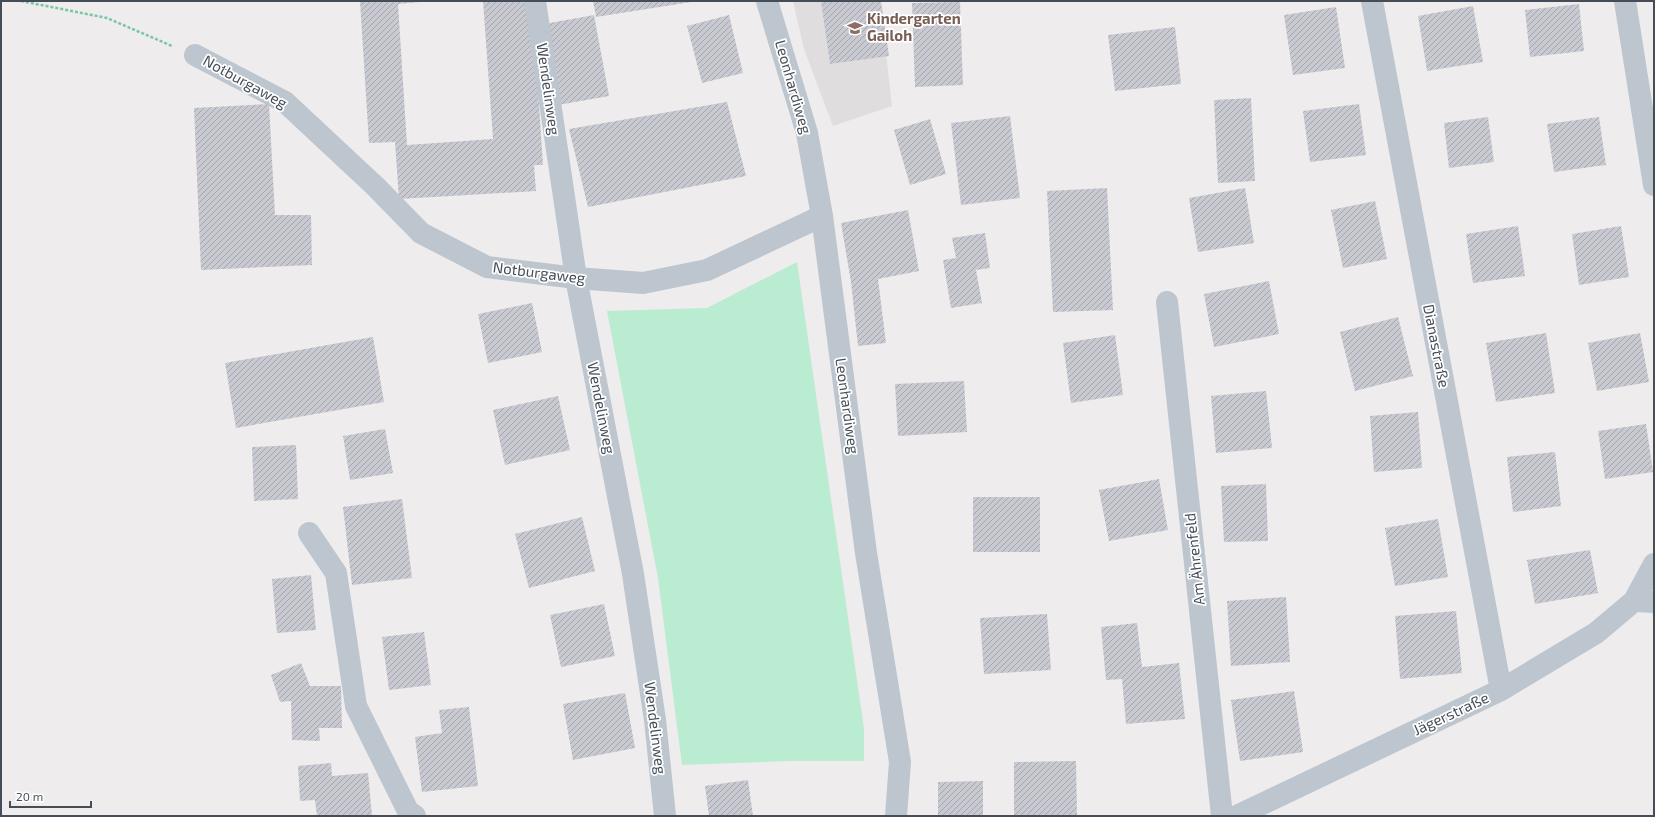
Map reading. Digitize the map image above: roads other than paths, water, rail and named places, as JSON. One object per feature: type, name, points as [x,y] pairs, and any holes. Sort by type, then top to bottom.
[{"type":"street","name":"Wendelinweg","points":[[535,1],[576,278],[632,574],[655,720],[665,816]]},
{"type":"street","name":"Leonhardiweg","points":[[768,1],[807,133],[822,216],[866,553],[900,762],[896,816]]},
{"type":"street","name":"Dianastraße","points":[[1372,1],[1501,690]]},
{"type":"street","points":[[1625,1],[1654,184]]},
{"type":"street","name":"Notburgaweg","points":[[195,55],[285,102],[375,186],[421,233],[487,267],[576,278],[643,283],[707,270],[822,216]]},
{"type":"street","name":"Am Ährenfeld","points":[[1167,302],[1222,816]]},
{"type":"street","points":[[309,533],[336,573],[356,706],[408,811],[415,816]]},
{"type":"street","points":[[1644,602],[1654,564]]},
{"type":"street","name":"Jägerstraße","points":[[1237,816],[1501,690],[1596,633],[1644,602]]},
{"type":"place","name":"Kindergarten Gailoh","points":[[855,28]]}]
